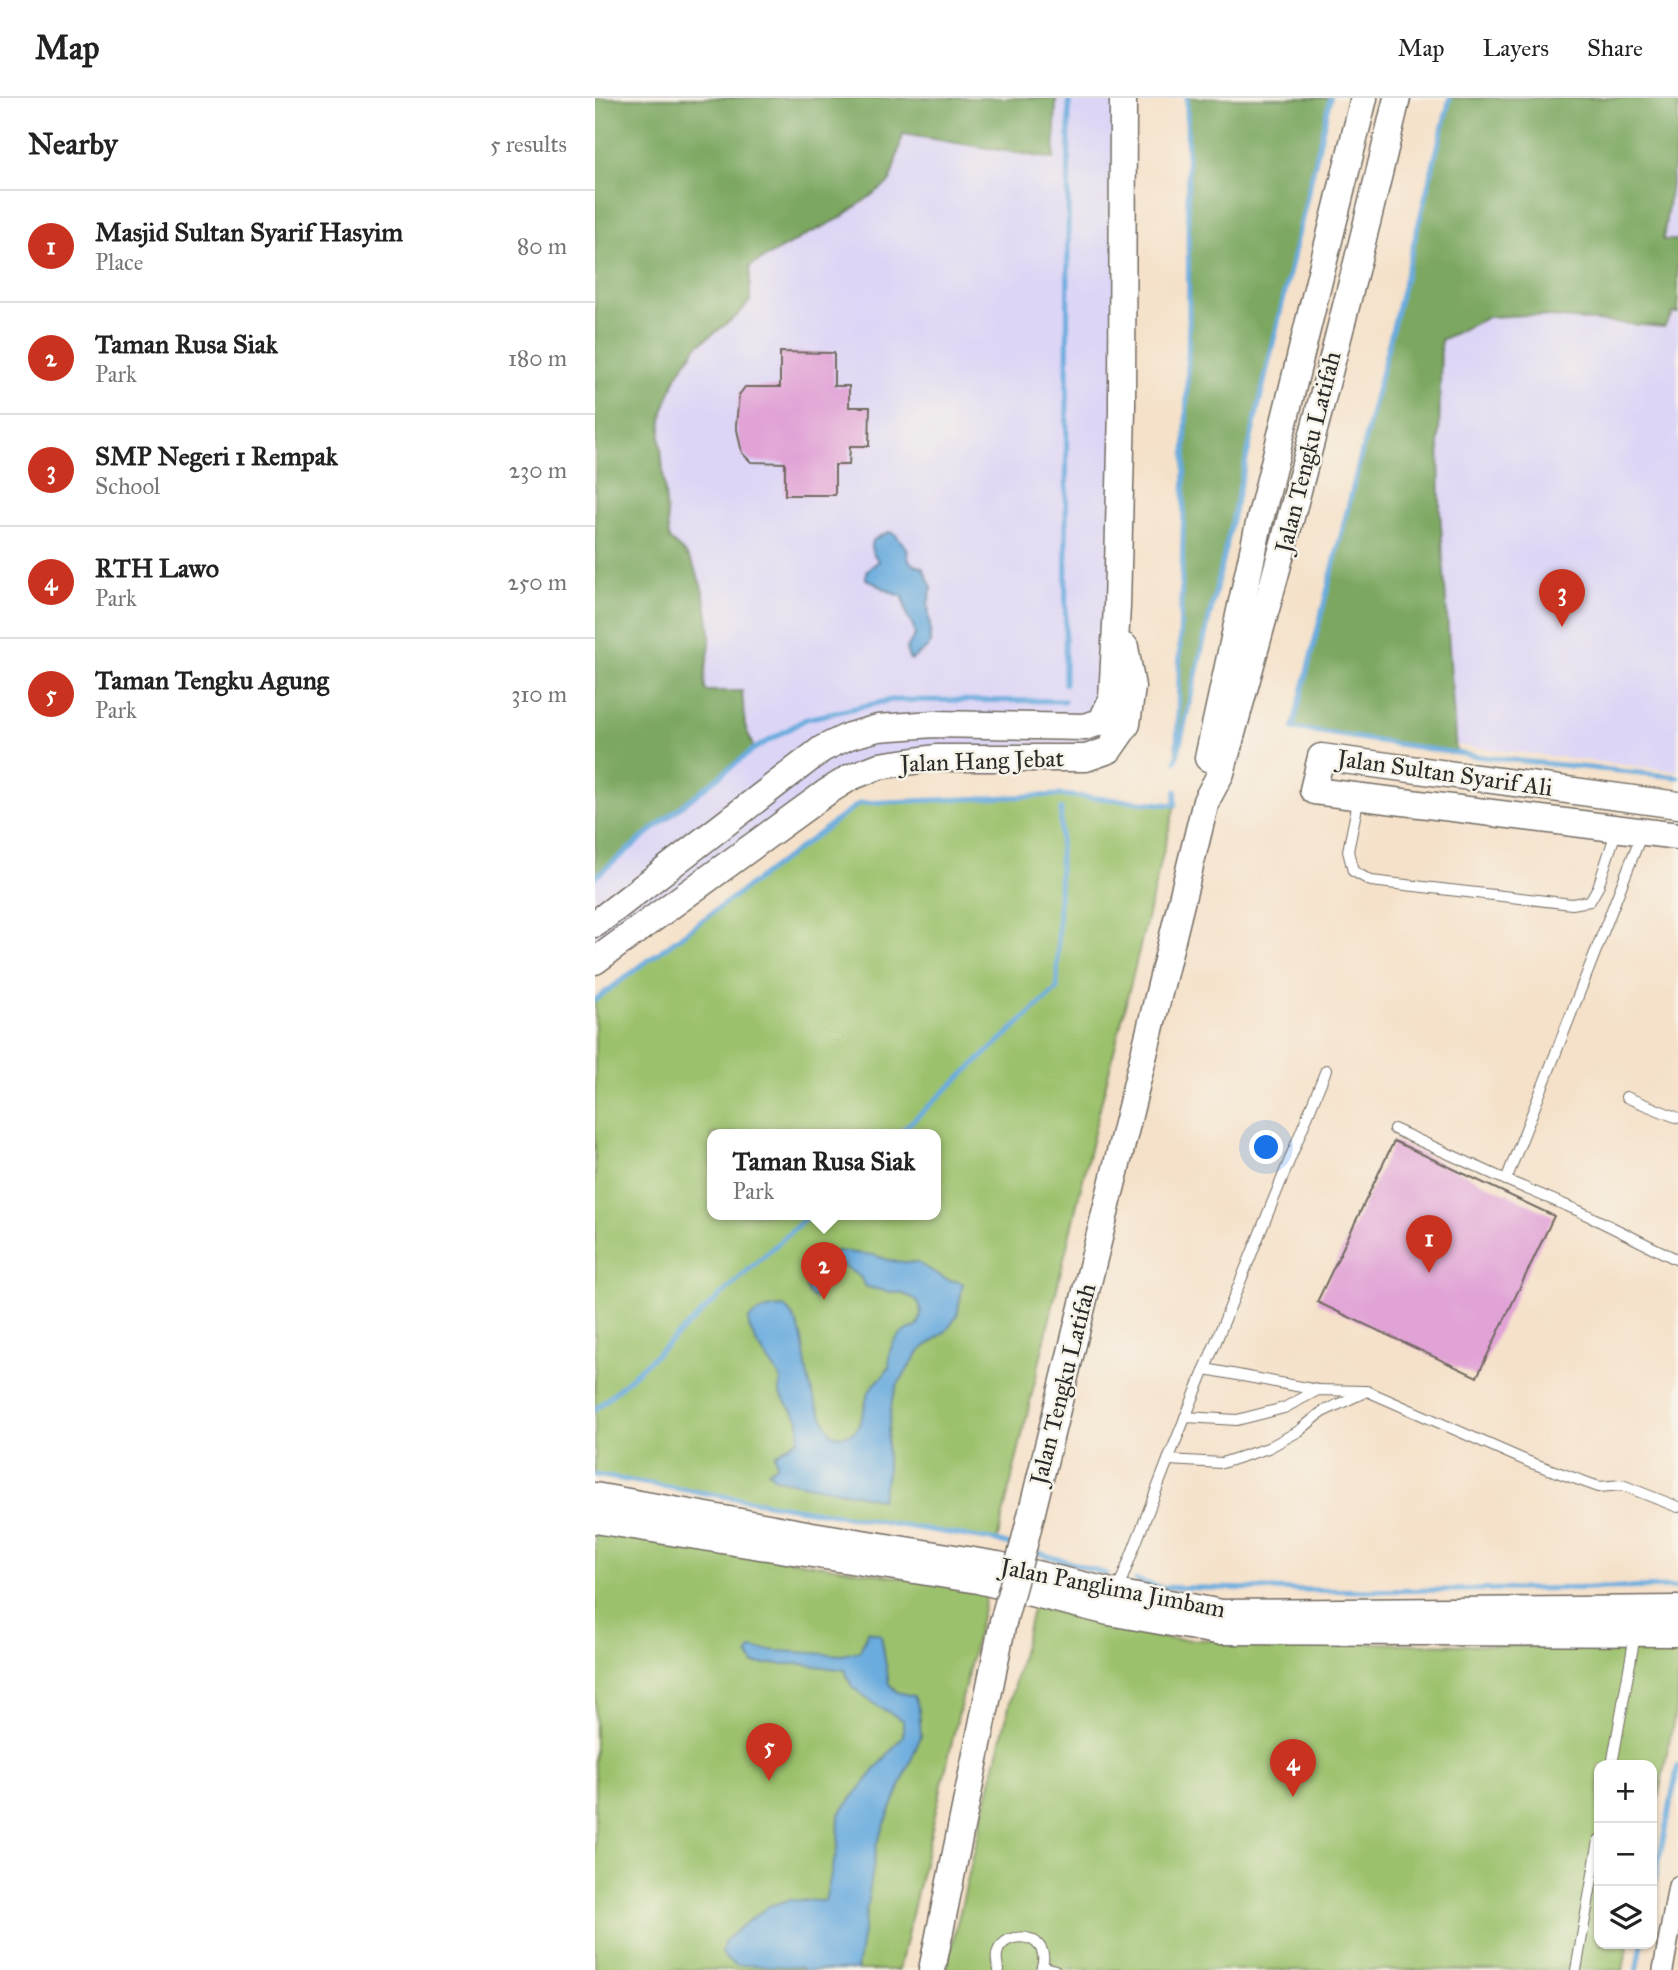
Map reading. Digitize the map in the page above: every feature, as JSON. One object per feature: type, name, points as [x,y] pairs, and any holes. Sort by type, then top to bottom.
[{"type":"street","name":"Jalan Hang Jebat","points":[[595,924],[822,749],[849,736],[878,728],[934,724],[1084,727],[1101,722],[1112,699],[1117,606],[1122,409],[1123,98]]},
{"type":"street","name":"Jalan Tengku Latifah","points":[[1206,801],[1205,771],[1258,528],[1364,98]]},
{"type":"street","name":"Jalan Tengku Latifah","points":[[932,1970],[1003,1622],[1206,801],[1221,773],[1288,531],[1374,198],[1397,98]]},
{"type":"street","name":"Jalan Hang Jebat","points":[[595,961],[827,792],[879,766],[935,758],[1086,758],[1109,750],[1127,724],[1132,687],[1117,606]]},
{"type":"street","name":"Jalan Sultan Syarif Ali","points":[[1678,805],[1321,757],[1313,791],[1678,836]]},
{"type":"street","name":"Jalan Panglima Jimbam","points":[[595,1496],[998,1565],[1113,1602],[1217,1631],[1678,1633]]},
{"type":"street","name":"Jalan Panglima Jimbam","points":[[595,1520],[1113,1602],[1222,1613],[1678,1609]]},
{"type":"street","points":[[1663,1970],[1678,1886]]},
{"type":"lane","points":[[1359,797],[1348,851],[1353,871],[1371,881],[1573,904],[1590,901],[1598,887],[1617,829]]},
{"type":"lane","points":[[1506,1180],[1643,832]]},
{"type":"lane","points":[[1113,1602],[1326,1070]]},
{"type":"lane","points":[[1626,1097],[1678,1118]]},
{"type":"lane","points":[[1394,1129],[1579,1211],[1678,1260]]},
{"type":"lane","points":[[1205,1369],[1318,1390],[1367,1391],[1529,1462],[1599,1487],[1622,1485],[1678,1507]]},
{"type":"lane","points":[[1185,1417],[1237,1420],[1284,1408],[1318,1390]]},
{"type":"lane","points":[[1168,1460],[1222,1463],[1268,1448],[1299,1431],[1322,1412],[1367,1391]]},
{"type":"lane","points":[[1613,1760],[1635,1632]]},
{"type":"lane","points":[[1576,1970],[1594,1868]]},
{"type":"lane","points":[[999,1970],[996,1958],[998,1951],[1002,1944],[1016,1937],[1031,1939],[1037,1944],[1042,1951],[1042,1968],[1055,1970]]},
{"type":"shaded area","points":[[595,98],[1123,98],[1109,750],[879,766],[595,961]]},
{"type":"shaded area","points":[[1678,135],[1678,240],[1663,241]]},
{"type":"shaded area","points":[[1678,313],[1678,771],[1454,745],[1440,510],[1441,340],[1488,317]]},
{"type":"green space","points":[[595,98],[1056,98],[1054,159],[903,134],[890,182],[839,219],[750,266],[750,301],[738,315],[697,346],[677,375],[663,412],[660,437],[669,539],[694,566],[705,599],[710,633],[704,679],[706,691],[742,691],[745,726],[754,749],[595,878]]},
{"type":"green space","points":[[1187,98],[1330,98],[1176,761],[1189,321]]},
{"type":"green space","points":[[1450,98],[1678,98],[1678,135],[1663,240],[1678,240],[1678,313],[1673,313],[1664,327],[1527,315],[1488,317],[1441,340],[1440,510],[1456,753],[1293,728]]},
{"type":"green space","points":[[1062,795],[1175,805],[997,1541],[595,1475],[595,1000],[860,803]]},
{"type":"green space","points":[[595,1530],[987,1591],[899,1970],[595,1970]]},
{"type":"green space","points":[[1033,1606],[1167,1639],[1678,1649],[1678,1698],[1657,1803],[1657,1760],[1594,1760],[1594,1949],[1627,1949],[1623,1970],[946,1970]]},
{"type":"water","points":[[889,532],[895,534],[907,548],[911,563],[923,568],[932,588],[928,603],[930,644],[911,660],[906,649],[915,635],[903,596],[866,579],[866,571],[879,561],[872,550],[872,543]]},
{"type":"water","points":[[837,1251],[918,1263],[946,1279],[963,1283],[957,1316],[947,1330],[919,1352],[897,1386],[892,1401],[887,1441],[887,1474],[881,1499],[776,1479],[768,1472],[777,1464],[775,1455],[799,1438],[799,1419],[780,1394],[781,1379],[756,1342],[749,1327],[749,1319],[761,1311],[774,1308],[784,1307],[791,1314],[800,1330],[812,1393],[832,1434],[843,1436],[851,1434],[860,1423],[869,1392],[889,1367],[890,1350],[895,1340],[902,1333],[917,1327],[920,1320],[918,1301],[905,1295],[865,1286],[860,1277],[842,1265],[826,1270],[817,1299],[809,1295],[805,1283],[813,1266],[820,1258]]},
{"type":"water","points":[[868,1631],[881,1635],[889,1684],[897,1692],[914,1696],[919,1709],[921,1736],[877,1843],[857,1970],[805,1970],[800,1967],[736,1965],[722,1953],[724,1942],[769,1906],[789,1900],[825,1901],[838,1844],[839,1814],[903,1736],[903,1720],[879,1707],[852,1687],[845,1670],[802,1664],[754,1664],[748,1654],[751,1649],[842,1655],[860,1651]]},
{"type":"building","points":[[780,352],[834,353],[834,386],[849,386],[849,407],[870,407],[869,446],[850,446],[849,465],[835,465],[835,495],[785,495],[785,463],[751,462],[742,453],[736,425],[739,395],[745,387],[780,387]]},
{"type":"building","points":[[1394,1141],[1554,1216],[1477,1377],[1317,1302]]},
{"type":"waterway","points":[[1065,684],[1069,98]]},
{"type":"waterway","points":[[1177,749],[1189,321],[1187,98]]},
{"type":"waterway","points":[[1176,761],[1330,98]]},
{"type":"waterway","points":[[1450,98],[1293,728],[1483,757],[1678,777]]},
{"type":"waterway","points":[[595,877],[754,749],[806,719],[891,700],[1065,701]]},
{"type":"waterway","points":[[595,1000],[860,803],[1062,795],[1175,805],[1176,791]]},
{"type":"waterway","points":[[903,1129],[1057,989],[1061,809]]},
{"type":"waterway","points":[[595,1410],[803,1220]]},
{"type":"waterway","points":[[595,1475],[997,1541],[1016,1547]]},
{"type":"waterway","points":[[1029,1550],[1107,1574]]},
{"type":"waterway","points":[[1136,1580],[1159,1587],[1363,1591],[1678,1587]]},
{"type":"waterway","points":[[1654,1886],[1678,1765]]},
{"type":"waterway","points":[[1637,1970],[1641,1949]]},
{"type":"place","name":"SMP Negeri 1 Rempak","points":[[1562,627]]},
{"type":"place","name":"Masjid Sultan Syarif Hasyim","points":[[1429,1273]]},
{"type":"place","name":"Taman Rusa Siak","points":[[824,1300]]},
{"type":"place","name":"Taman Tengku Agung","points":[[769,1781]]},
{"type":"place","name":"RTH Lawo","points":[[1293,1797]]}]
